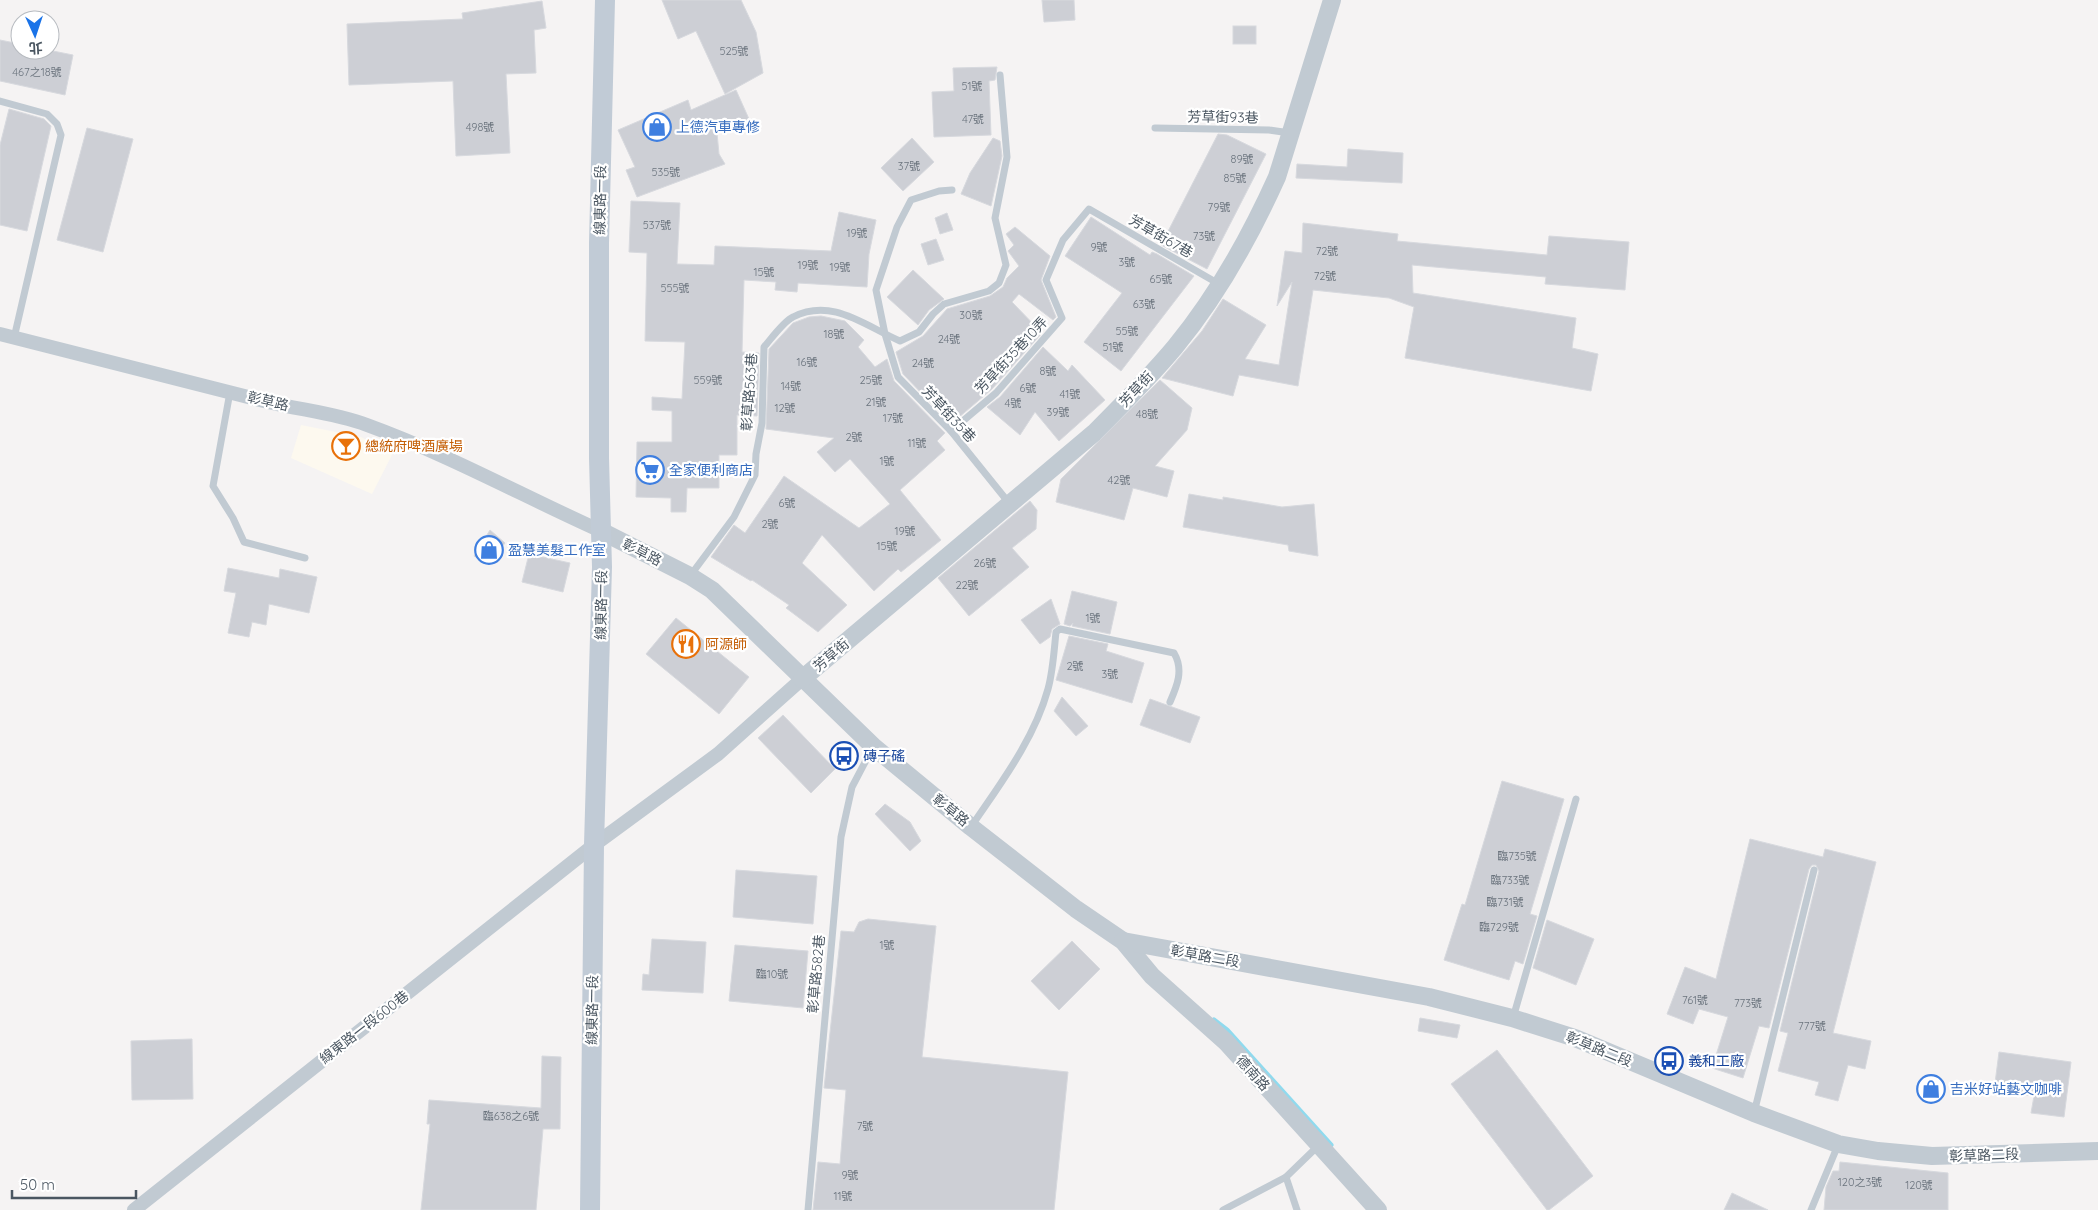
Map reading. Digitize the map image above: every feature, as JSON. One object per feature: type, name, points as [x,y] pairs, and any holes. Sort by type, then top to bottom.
[{"type":"main road","name":"線東路一段","points":[[590,1210],[594,845],[601,606],[599,244],[605,0]]},
{"type":"street","name":"芳草街","points":[[802,679],[1094,433],[1175,347],[1221,285],[1277,177],[1332,0]]},
{"type":"street","name":"彰草路","points":[[0,334],[366,424],[439,455],[601,531],[690,576],[712,590],[874,747],[1076,909],[1123,941]]},
{"type":"street","name":"線東路一段600巷","points":[[134,1210],[594,845],[718,754],[802,679]]},
{"type":"street","name":"彰草路二段","points":[[1123,941],[1429,997],[1512,1018],[1575,1038],[1754,1114],[1838,1144],[1878,1151],[1932,1156],[2098,1151]]},
{"type":"street","name":"德南路","points":[[1123,941],[1152,976],[1226,1042],[1318,1146],[1378,1210]]},
{"type":"lane","name":"彰草路563巷","points":[[690,576],[734,517],[755,475],[756,454],[762,423],[764,347],[791,317],[818,309],[842,313],[900,341],[919,332],[933,314],[944,304],[989,291],[999,283],[1006,266],[995,218],[1007,157],[1000,75]]},
{"type":"lane","points":[[0,101],[47,114],[57,124],[62,135],[14,338]]},
{"type":"lane","name":"芳草街93巷","points":[[1155,128],[1269,130],[1290,134]]},
{"type":"lane","name":"芳草街35巷","points":[[952,190],[939,190],[911,200],[898,227],[876,290],[884,334],[898,377],[951,431],[1009,504]]},
{"type":"lane","name":"芳草街67巷","points":[[1088,209],[1221,285]]},
{"type":"lane","name":"芳草街35巷10弄","points":[[951,431],[996,393],[1062,318],[1046,280],[1063,240],[1088,209]]},
{"type":"lane","points":[[230,392],[214,486],[244,542],[305,558]]},
{"type":"lane","points":[[972,827],[1011,767],[1037,720],[1048,689],[1056,632],[1060,629],[1174,653],[1178,659],[1180,670],[1178,684],[1170,702]]},
{"type":"lane","name":"彰草路582巷","points":[[808,1210],[841,837],[852,787],[874,747]]},
{"type":"lane","points":[[1512,1018],[1576,799]]},
{"type":"lane","points":[[1754,1114],[1814,870]]},
{"type":"lane","points":[[1811,1210],[1838,1144]]},
{"type":"lane","points":[[1223,1210],[1286,1177],[1318,1146]]},
{"type":"lane","points":[[1286,1177],[1296,1210]]},
{"type":"shaded area","points":[[301,425],[361,437],[393,453],[372,494],[291,458]]},
{"type":"building","points":[[662,0],[741,0],[756,32],[763,73],[725,94],[696,31],[678,39]]},
{"type":"building","points":[[1042,0],[1074,0],[1075,20],[1044,22]]},
{"type":"building","points":[[542,1],[546,28],[534,30],[536,73],[506,74],[510,153],[456,156],[453,81],[349,85],[347,24],[463,19],[462,13]]},
{"type":"building","points":[[1233,26],[1256,26],[1256,44],[1233,44]]},
{"type":"building","points":[[0,40],[10,42],[10,60],[60,60],[60,52],[73,55],[65,95],[0,81]]},
{"type":"building","points":[[997,67],[995,80],[989,81],[991,135],[934,137],[932,92],[954,91],[953,68]]},
{"type":"building","points":[[736,90],[749,119],[717,133],[719,154],[725,164],[637,197],[626,170],[635,167],[618,130],[688,100],[691,110]]},
{"type":"building","points":[[9,109],[44,119],[51,126],[27,231],[0,225],[0,145]]},
{"type":"building","points":[[87,128],[133,139],[103,252],[57,240]]},
{"type":"building","points":[[1218,134],[1227,135],[1266,154],[1207,269],[1161,245]]},
{"type":"building","points":[[912,138],[934,162],[903,191],[881,168]]},
{"type":"building","points":[[993,138],[1000,141],[1002,156],[991,206],[961,194],[970,173]]},
{"type":"building","points":[[1348,149],[1403,153],[1402,183],[1296,178],[1297,164],[1347,167]]},
{"type":"building","points":[[631,201],[680,203],[677,264],[714,265],[715,246],[831,251],[839,212],[876,220],[869,254],[867,287],[798,283],[797,292],[775,290],[776,282],[744,280],[742,352],[759,353],[757,416],[737,415],[737,455],[719,455],[719,488],[687,488],[686,512],[671,512],[671,498],[636,497],[637,442],[672,442],[672,411],[652,410],[652,397],[682,399],[685,342],[645,341],[647,253],[629,252]]},
{"type":"building","points":[[947,213],[953,230],[940,234],[935,218]]},
{"type":"building","points":[[1091,217],[1150,255],[1152,252],[1157,254],[1194,276],[1121,371],[1084,342],[1122,293],[1065,256]]},
{"type":"building","points":[[1303,223],[1398,234],[1397,241],[1547,255],[1549,236],[1629,242],[1625,290],[1545,284],[1546,277],[1412,265],[1413,293],[1576,318],[1572,348],[1598,354],[1591,391],[1405,358],[1414,307],[1389,298],[1313,290],[1298,386],[1239,375],[1233,396],[1162,378],[1202,331],[1223,299],[1266,325],[1245,359],[1279,365],[1292,282],[1277,306],[1285,251],[1302,253]]},
{"type":"building","points":[[1015,227],[1050,256],[1041,280],[1056,317],[1053,320],[1019,294],[1012,302],[1042,333],[992,389],[951,424],[903,374],[896,352],[923,336],[947,309],[990,296],[1003,287],[1007,278],[1019,266],[1008,251],[1014,245],[1006,234]]},
{"type":"building","points":[[936,239],[944,260],[928,265],[921,244]]},
{"type":"building","points":[[913,270],[944,299],[929,310],[918,325],[887,297]]},
{"type":"building","points":[[821,316],[845,321],[864,340],[858,347],[875,367],[887,359],[894,381],[945,433],[937,441],[945,450],[900,490],[941,540],[901,572],[898,569],[874,591],[822,535],[802,563],[847,605],[818,632],[786,608],[789,605],[752,580],[711,557],[734,525],[745,533],[784,476],[859,528],[890,504],[850,459],[835,472],[817,452],[834,438],[766,429],[769,349],[793,323],[809,317]]},
{"type":"building","points":[[1043,347],[1068,371],[1072,365],[1105,400],[1059,441],[1035,412],[1020,435],[987,407],[1000,397]]},
{"type":"building","points":[[1160,380],[1192,408],[1187,430],[1155,466],[1174,471],[1167,497],[1133,488],[1124,520],[1056,502],[1061,479]]},
{"type":"building","points":[[1189,494],[1223,500],[1223,497],[1282,507],[1314,504],[1318,556],[1289,551],[1288,545],[1183,527]]},
{"type":"building","points":[[1030,501],[1037,510],[1036,529],[1012,548],[1029,567],[969,616],[938,578]]},
{"type":"building","points":[[490,530],[505,543],[489,564],[474,556]]},
{"type":"building","points":[[529,554],[570,563],[563,592],[522,582]]},
{"type":"building","points":[[228,568],[279,578],[280,569],[317,577],[309,613],[269,604],[266,625],[252,622],[249,637],[228,633],[236,593],[224,591]]},
{"type":"building","points":[[1072,591],[1117,602],[1110,634],[1072,626],[1073,623],[1070,626],[1064,624]]},
{"type":"building","points":[[1051,599],[1060,624],[1052,629],[1050,637],[1040,644],[1021,620]]},
{"type":"building","points":[[676,618],[749,677],[719,714],[646,654]]},
{"type":"building","points":[[1069,636],[1108,644],[1106,651],[1144,663],[1132,703],[1056,680]]},
{"type":"building","points":[[1062,697],[1088,726],[1076,736],[1054,711]]},
{"type":"building","points":[[1150,699],[1200,717],[1190,743],[1140,725]]},
{"type":"building","points":[[783,715],[835,769],[811,793],[758,738]]},
{"type":"building","points":[[1502,781],[1564,799],[1530,914],[1537,916],[1523,964],[1515,961],[1509,980],[1444,960],[1462,904],[1465,905]]},
{"type":"building","points":[[885,804],[910,822],[921,841],[910,851],[875,814]]},
{"type":"building","points":[[1750,839],[1823,857],[1825,849],[1876,862],[1833,1033],[1871,1041],[1865,1069],[1848,1065],[1838,1101],[1815,1095],[1819,1082],[1778,1071],[1788,1033],[1780,1031],[1819,871],[1816,865],[1812,865],[1809,869],[1769,1028],[1759,1026],[1743,1078],[1712,1068],[1728,1017],[1699,1009],[1693,1024],[1667,1014],[1685,967],[1716,979]]},
{"type":"building","points":[[736,870],[817,876],[813,924],[733,917]]},
{"type":"building","points":[[868,919],[936,926],[922,1057],[1068,1072],[1054,1210],[813,1210],[818,1162],[840,1164],[846,1090],[824,1088],[841,931],[854,932],[859,922]]},
{"type":"building","points":[[1547,920],[1594,939],[1576,985],[1533,968]]},
{"type":"building","points":[[652,939],[706,942],[703,993],[642,990],[643,974],[649,975]]},
{"type":"building","points":[[1072,941],[1100,969],[1059,1010],[1031,981]]},
{"type":"building","points":[[735,945],[808,951],[803,1008],[729,1001]]},
{"type":"building","points":[[1420,1018],[1460,1025],[1457,1038],[1418,1031]]},
{"type":"building","points":[[192,1039],[193,1099],[132,1100],[131,1041]]},
{"type":"building","points":[[1497,1050],[1593,1176],[1549,1210],[1547,1210],[1451,1084]]},
{"type":"building","points":[[1999,1052],[2071,1062],[2064,1117],[2031,1113],[2034,1096],[1994,1091]]},
{"type":"building","points":[[542,1056],[561,1057],[560,1129],[543,1129],[536,1210],[421,1210],[430,1124],[427,1124],[429,1100],[541,1108]]},
{"type":"building","points":[[1840,1162],[1948,1173],[1948,1210],[1824,1210],[1826,1187],[1833,1171],[1839,1171]]},
{"type":"building","points":[[1732,1193],[1768,1210],[1724,1210]]},
{"type":"waterway","points":[[1214,1020],[1227,1030],[1331,1145]]},
{"type":"place","name":"上德汽車專修","points":[[657,127]]},
{"type":"place","name":"總統府啤酒廣場","points":[[346,446]]},
{"type":"place","name":"全家便利商店","points":[[650,470]]},
{"type":"place","name":"盈慧美髮工作室","points":[[489,550]]},
{"type":"place","name":"阿源師","points":[[686,644]]},
{"type":"place","name":"磚子磘","points":[[844,756]]},
{"type":"place","name":"義和工廠","points":[[1669,1061]]},
{"type":"place","name":"吉米好站藝文咖啡","points":[[1931,1089]]}]
